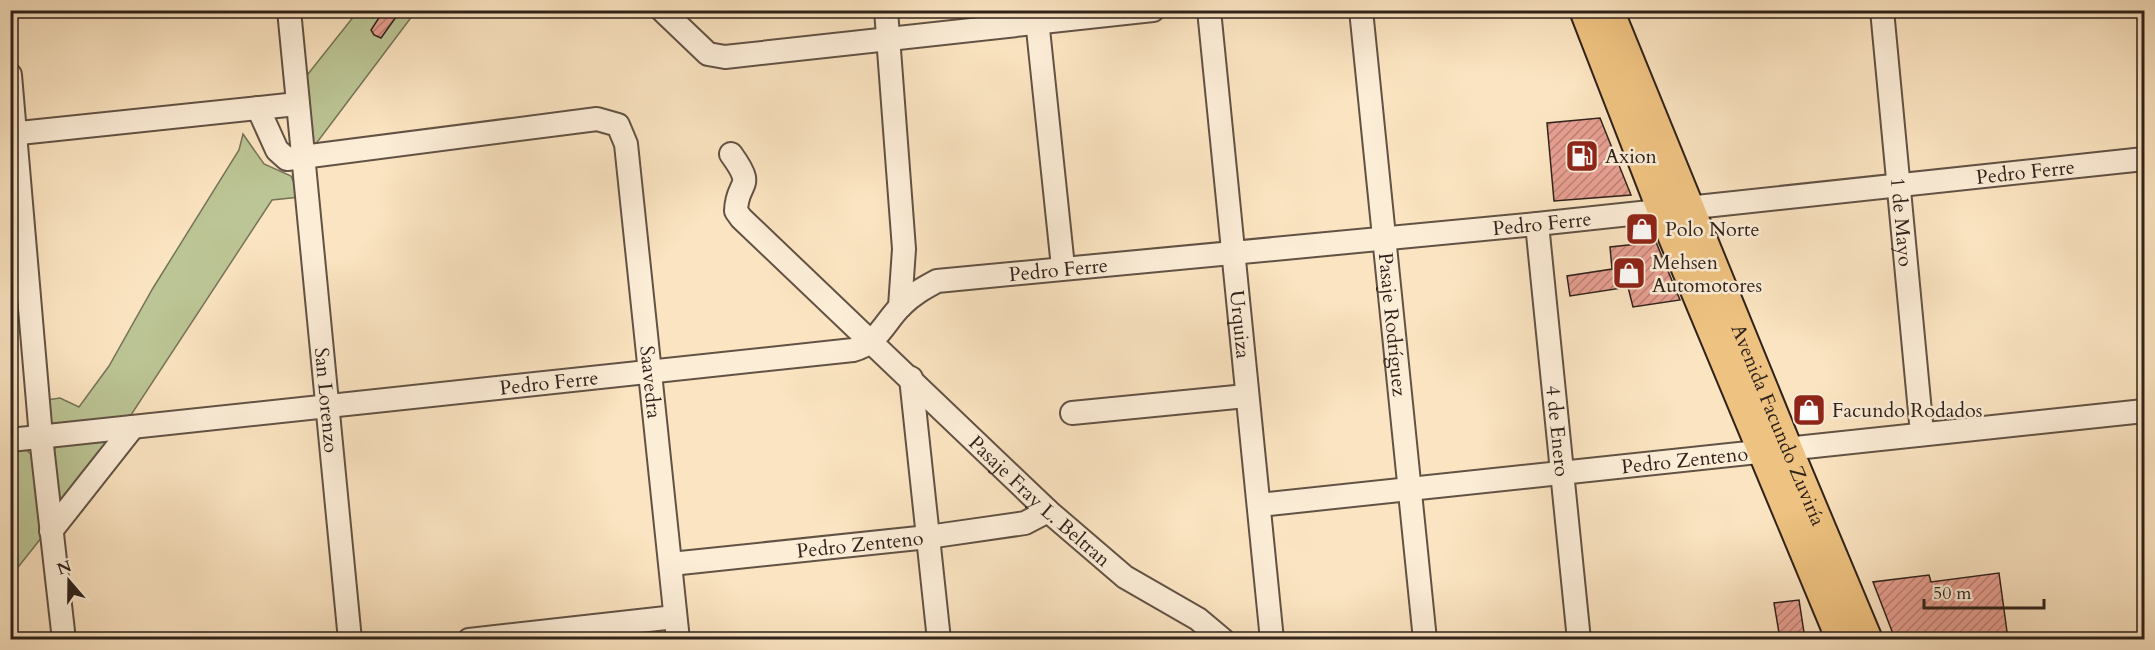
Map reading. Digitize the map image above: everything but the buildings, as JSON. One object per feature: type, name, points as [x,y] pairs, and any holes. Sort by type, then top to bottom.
[{"type":"main road","name":"Avenida Facundo Zuviría","points":[[1584,10],[1675,209],[1775,450],[1841,639]]},
{"type":"main road","name":"Avenida Facundo Zuviría","points":[[1609,10],[1675,209]]},
{"type":"main road","name":"Avenida Facundo Zuviría","points":[[1775,450],[1868,639]]},
{"type":"street","name":"San Lorenzo","points":[[289,10],[350,639]]},
{"type":"street","points":[[662,10],[708,54],[725,57],[889,39],[1037,17],[1153,10]]},
{"type":"street","points":[[886,10],[904,249],[900,307]]},
{"type":"street","name":"Urquiza","points":[[1209,10],[1231,253],[1272,639]]},
{"type":"street","name":"Pasaje Rodríguez","points":[[1361,10],[1425,639]]},
{"type":"street","name":"1 de Mayo","points":[[1882,10],[1922,433]]},
{"type":"street","points":[[1037,17],[1063,267]]},
{"type":"street","points":[[10,75],[41,437],[64,639]]},
{"type":"street","points":[[14,133],[297,104]]},
{"type":"street","points":[[258,108],[277,150],[287,159],[303,159]]},
{"type":"street","name":"Saavedra","points":[[303,159],[597,119],[618,125],[626,144],[676,628]]},
{"type":"street","name":"Pasaje Fray L. Beltran","points":[[731,154],[744,172],[746,182],[736,202],[736,211],[1048,511],[1125,577],[1190,613],[1223,639]]},
{"type":"street","name":"Pedro Ferre","points":[[10,440],[853,350],[872,343],[900,307],[919,290],[938,281],[1063,267],[1537,224],[2145,159]]},
{"type":"street","name":"4 de Enero","points":[[1537,224],[1580,639]]},
{"type":"street","points":[[904,249],[912,261],[938,281]]},
{"type":"street","points":[[911,378],[939,639]]},
{"type":"street","points":[[1072,412],[1246,396]]},
{"type":"street","name":"Pedro Zenteno","points":[[1259,505],[2145,411]]},
{"type":"street","points":[[51,531],[133,427]]},
{"type":"street","name":"Pedro Zenteno","points":[[670,564],[928,537],[1025,523],[1048,511]]},
{"type":"street","points":[[469,639],[676,628]]},
{"type":"green space","points":[[358,11],[416,11],[312,149],[304,79]]},
{"type":"green space","points":[[243,134],[264,164],[291,176],[300,197],[272,200],[127,421],[56,426],[50,421],[47,400],[60,398],[79,407],[109,366],[153,288],[239,150]]},
{"type":"green space","points":[[116,437],[60,509],[53,453],[57,445]]},
{"type":"green space","points":[[22,447],[36,458],[42,537],[11,576],[11,448]]},
{"type":"place","name":"Axion","points":[[1582,156]]},
{"type":"place","name":"Polo Norte","points":[[1642,229]]},
{"type":"place","name":"Mehsen Automotores","points":[[1629,273]]},
{"type":"place","name":"Facundo Rodados","points":[[1809,410]]}]
